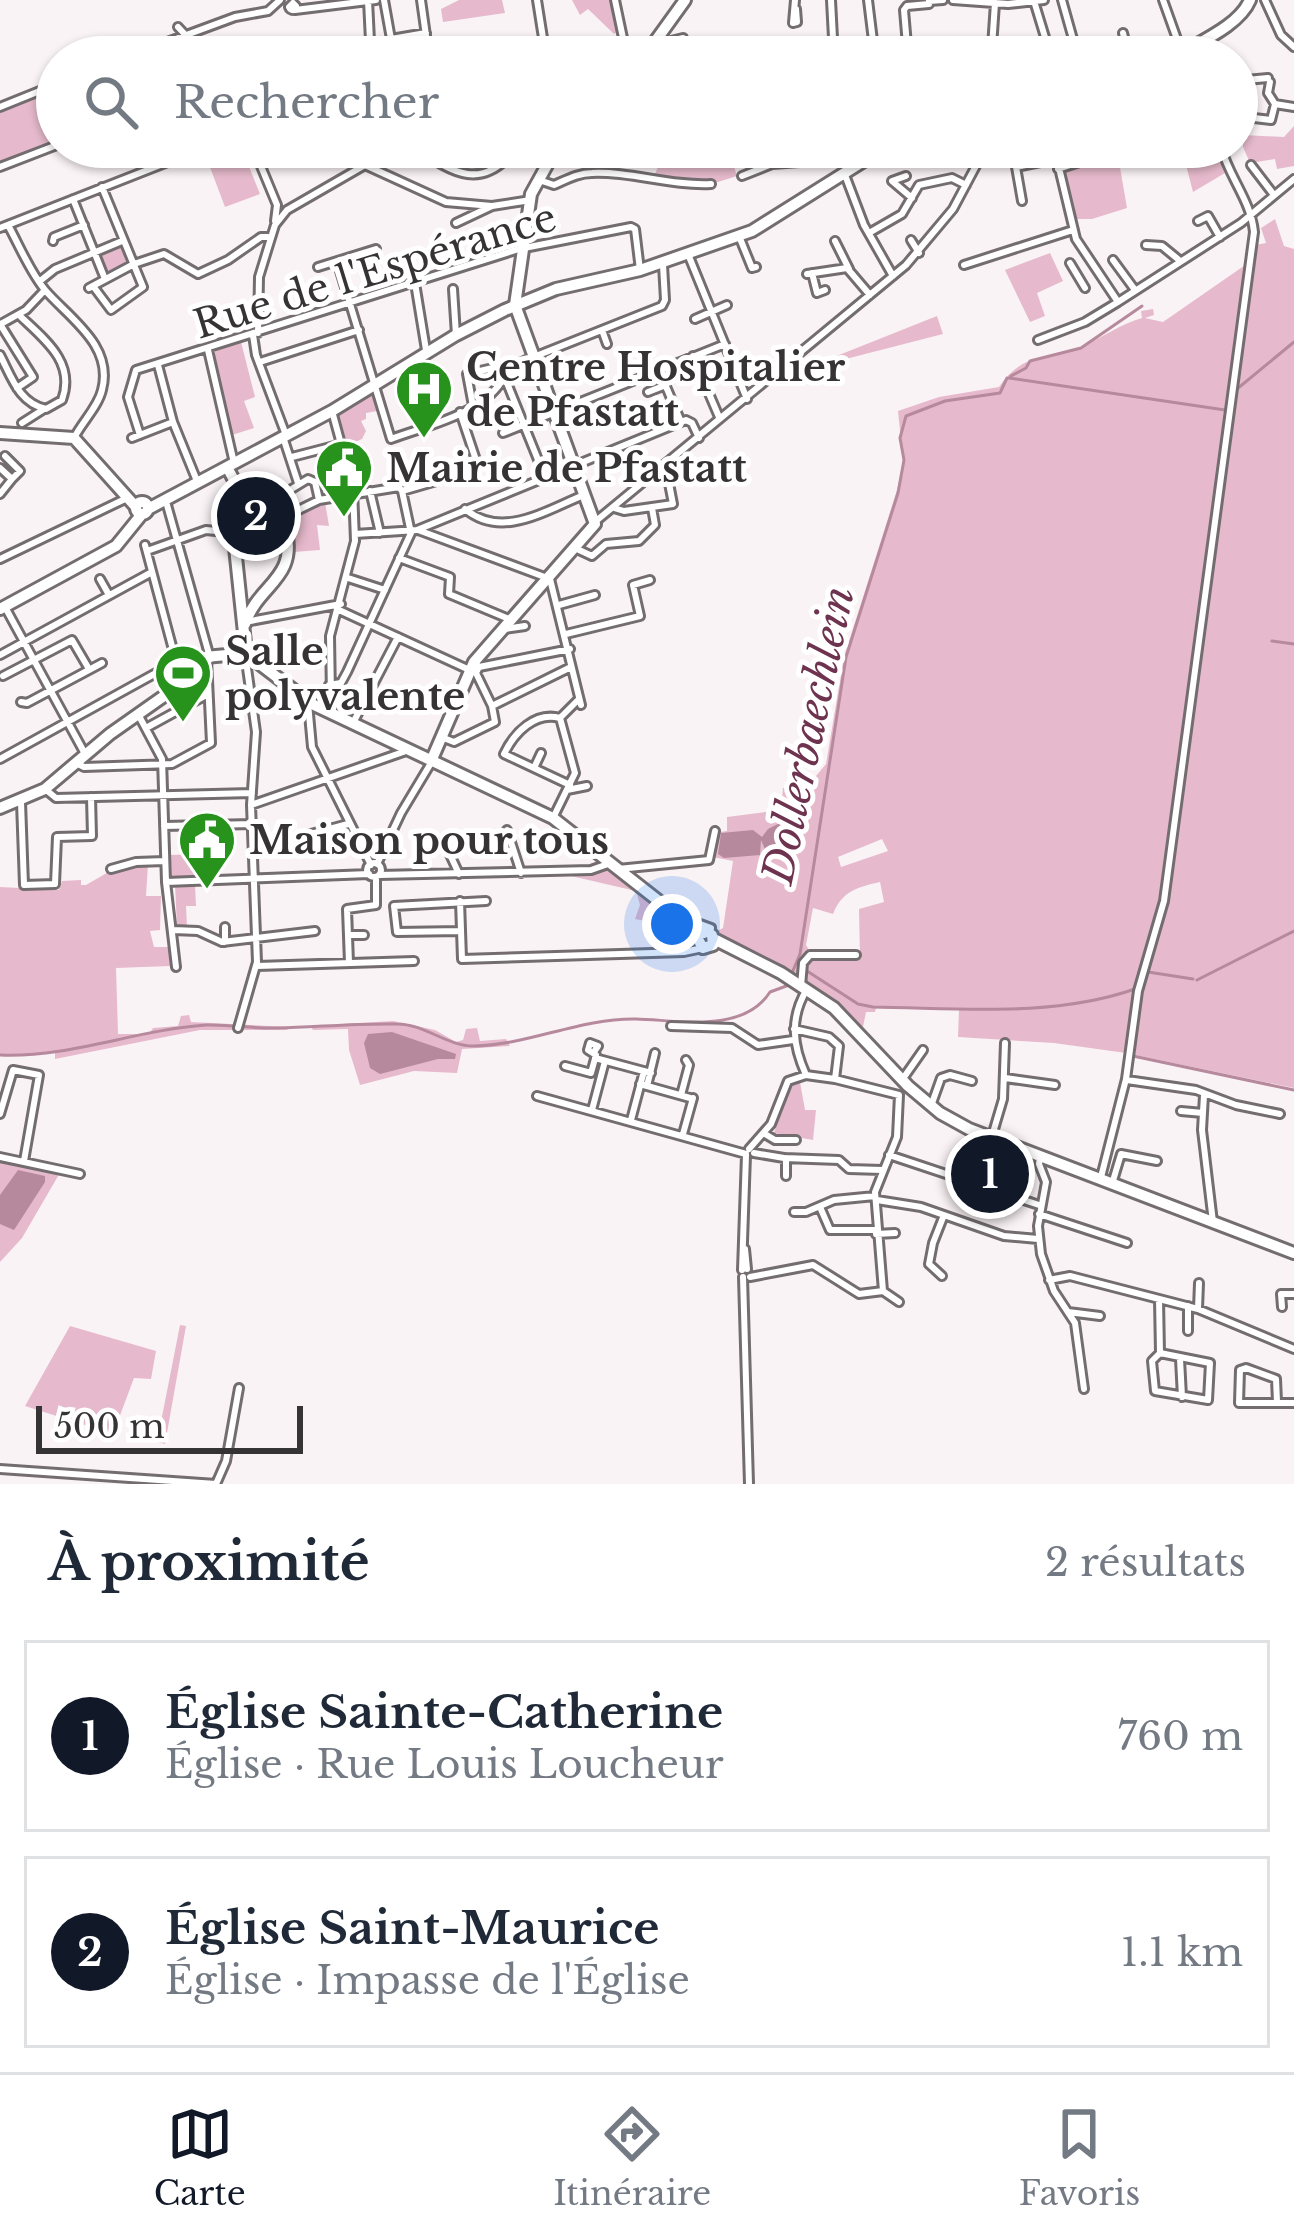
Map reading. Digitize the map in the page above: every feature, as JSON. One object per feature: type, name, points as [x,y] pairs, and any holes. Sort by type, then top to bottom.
[{"type":"main road","points":[[662,36],[686,0]]},
{"type":"main road","points":[[1206,36],[1246,4]]},
{"type":"main road","points":[[432,759],[474,668],[506,623],[596,521],[515,305],[531,200],[547,168]]},
{"type":"main road","points":[[2,608],[104,552],[128,529],[141,504],[232,469],[456,334],[556,289],[663,263],[765,225],[847,168]]},
{"type":"main road","points":[[0,433],[74,438],[141,504]]},
{"type":"main road","points":[[232,469],[252,504],[282,518],[290,549],[278,578],[254,602],[244,624]]},
{"type":"main road","points":[[242,657],[237,529],[252,504]]},
{"type":"main road","points":[[0,808],[51,793],[81,759],[202,660],[242,657],[315,709],[553,818],[688,924],[704,942],[728,947],[774,971],[850,1024],[906,1088],[931,1106],[991,1139],[1210,1217],[1294,1253]]},
{"type":"street","points":[[178,27],[186,35],[268,11],[280,0]]},
{"type":"street","points":[[374,0],[390,36]]},
{"type":"street","points":[[292,10],[374,0]]},
{"type":"street","points":[[370,36],[374,0]]},
{"type":"street","points":[[421,0],[426,36]]},
{"type":"street","points":[[616,0],[623,36]]},
{"type":"street","points":[[831,0],[833,36]]},
{"type":"street","points":[[868,0],[872,36]]},
{"type":"street","points":[[906,36],[907,6],[943,0]]},
{"type":"street","points":[[953,0],[1044,0]]},
{"type":"street","points":[[1063,0],[1072,36]]},
{"type":"street","points":[[1163,0],[1177,36]]},
{"type":"street","points":[[1265,0],[1280,34],[1294,47]]},
{"type":"street","points":[[1034,1],[1045,36]]},
{"type":"street","points":[[993,36],[995,3]]},
{"type":"street","points":[[537,5],[542,36]]},
{"type":"street","points":[[408,36],[426,33]]},
{"type":"street","points":[[1258,80],[1269,80],[1268,93],[1275,104],[1271,120],[1258,118]]},
{"type":"street","points":[[0,106],[36,92]]},
{"type":"street","points":[[1275,104],[1294,107]]},
{"type":"street","points":[[0,167],[36,153]]},
{"type":"street","points":[[74,438],[102,392],[104,374],[98,350],[84,328],[45,290],[4,227],[151,168]]},
{"type":"street","points":[[262,168],[277,206],[275,225]]},
{"type":"street","points":[[298,483],[259,362],[258,285],[275,225],[290,208],[359,168]]},
{"type":"street","points":[[374,168],[446,202],[492,206],[531,200]]},
{"type":"street","points":[[444,168],[471,175],[496,168]]},
{"type":"street","points":[[742,176],[764,168]]},
{"type":"street","points":[[596,521],[919,253],[976,168]]},
{"type":"street","points":[[1016,168],[1022,201]]},
{"type":"street","points":[[1106,1182],[1138,991],[1164,901],[1254,235],[1251,213],[1227,168]]},
{"type":"street","points":[[1253,168],[1274,195]]},
{"type":"street","points":[[1058,169],[1073,230],[1118,302]]},
{"type":"street","points":[[843,172],[892,276]]},
{"type":"street","points":[[540,180],[554,185],[592,173],[711,184]]},
{"type":"street","points":[[869,233],[896,219],[919,185],[952,178],[967,186]]},
{"type":"street","points":[[1038,340],[1085,322],[1118,302],[1240,223],[1294,179]]},
{"type":"street","points":[[901,180],[911,198]]},
{"type":"street","points":[[101,187],[134,264],[142,290],[113,310],[107,309],[91,287],[134,264],[167,254],[198,274],[268,237]]},
{"type":"street","points":[[73,198],[105,279]]},
{"type":"street","points":[[277,206],[290,208]]},
{"type":"street","points":[[456,223],[492,206]]},
{"type":"street","points":[[1198,221],[1208,217],[1220,236]]},
{"type":"street","points":[[1240,223],[1253,223]]},
{"type":"street","points":[[53,242],[54,237],[84,226]]},
{"type":"street","name":"Rue de l'Espérance","points":[[172,422],[136,436],[128,398],[136,370],[523,248],[632,226],[640,270]]},
{"type":"street","points":[[964,265],[1073,230]]},
{"type":"street","points":[[739,236],[752,268],[756,267]]},
{"type":"street","points":[[911,240],[919,253]]},
{"type":"street","points":[[40,281],[55,269],[122,241]]},
{"type":"street","points":[[835,241],[870,295]]},
{"type":"street","points":[[1146,245],[1162,246],[1179,260]]},
{"type":"street","points":[[318,267],[376,249]]},
{"type":"street","points":[[688,254],[747,399]]},
{"type":"street","points":[[1113,260],[1135,290]]},
{"type":"street","points":[[337,261],[392,439],[473,406],[506,374],[533,358],[664,304],[663,263]]},
{"type":"street","points":[[1070,263],[1085,288]]},
{"type":"street","points":[[1078,277],[1093,267]]},
{"type":"street","points":[[820,294],[809,273],[849,268]]},
{"type":"street","points":[[416,283],[428,353]]},
{"type":"street","points":[[453,289],[456,334]]},
{"type":"street","points":[[17,388],[33,376],[0,324],[19,315],[45,290]]},
{"type":"street","points":[[695,319],[727,305]]},
{"type":"street","points":[[19,315],[55,351],[65,370],[62,400],[22,423]]},
{"type":"street","points":[[259,362],[359,329]]},
{"type":"street","points":[[602,330],[608,344]]},
{"type":"street","points":[[503,433],[724,344]]},
{"type":"street","points":[[208,350],[232,469]]},
{"type":"street","points":[[0,356],[17,388],[44,410]]},
{"type":"street","points":[[693,356],[719,417]]},
{"type":"street","points":[[158,365],[172,422],[197,482]]},
{"type":"street","points":[[473,406],[467,374],[497,368],[506,374],[545,477]]},
{"type":"street","points":[[659,370],[680,422]]},
{"type":"street","points":[[648,392],[666,385]]},
{"type":"street","points":[[330,689],[329,636],[348,578],[355,534],[342,443],[332,411]]},
{"type":"street","points":[[403,491],[472,471],[477,463],[460,412]]},
{"type":"street","points":[[355,534],[414,530],[680,422],[690,420],[699,438]]},
{"type":"street","points":[[292,458],[342,443]]},
{"type":"street","points":[[0,494],[20,471],[5,456]]},
{"type":"street","points":[[614,508],[652,508],[674,502],[665,466]]},
{"type":"street","points":[[0,469],[12,479]]},
{"type":"street","points":[[252,504],[312,479],[319,500]]},
{"type":"street","points":[[282,518],[319,500],[399,487],[414,530],[340,683],[315,709],[312,747],[374,871],[378,903],[348,907],[349,963]]},
{"type":"street","points":[[370,491],[380,533]]},
{"type":"street","points":[[465,509],[505,525],[586,494]]},
{"type":"street","points":[[0,559],[141,504],[176,540],[200,614],[211,743],[163,765],[84,767],[68,722],[2,608]]},
{"type":"street","points":[[575,547],[592,556],[607,544],[639,541],[656,525],[652,508]]},
{"type":"street","points":[[179,660],[146,548],[200,532],[255,524]]},
{"type":"street","points":[[414,530],[553,582],[579,703],[560,718]]},
{"type":"street","points":[[399,558],[450,577],[449,594],[506,623],[508,630],[525,626]]},
{"type":"street","points":[[0,656],[152,572]]},
{"type":"street","points":[[348,578],[385,590]]},
{"type":"street","points":[[100,579],[109,595]]},
{"type":"street","points":[[566,634],[640,616],[633,585],[650,580]]},
{"type":"street","points":[[559,605],[595,596]]},
{"type":"street","points":[[240,598],[254,602]]},
{"type":"street","points":[[244,624],[340,607],[474,668],[569,649]]},
{"type":"street","points":[[352,724],[398,637]]},
{"type":"street","points":[[2,676],[72,640],[89,669]]},
{"type":"street","points":[[238,1026],[257,966],[251,805],[256,732],[242,657]]},
{"type":"street","points":[[0,759],[179,660],[202,660]]},
{"type":"street","points":[[21,703],[102,663]]},
{"type":"street","points":[[492,706],[572,667]]},
{"type":"street","points":[[441,737],[454,742],[495,722],[474,668]]},
{"type":"street","points":[[146,728],[208,694]]},
{"type":"street","points":[[143,710],[163,765],[166,881],[176,968]]},
{"type":"street","points":[[560,718],[548,715],[514,733],[501,753],[568,788],[587,786]]},
{"type":"street","points":[[553,818],[575,773],[560,718]]},
{"type":"street","points":[[251,805],[396,758],[409,749]]},
{"type":"street","points":[[534,768],[541,753]]},
{"type":"street","points":[[374,871],[432,759]]},
{"type":"street","points":[[51,793],[91,797],[251,793]]},
{"type":"street","points":[[20,802],[24,885],[57,883],[56,837],[92,836],[91,797]]},
{"type":"street","points":[[164,826],[253,824]]},
{"type":"street","points":[[296,838],[348,824]]},
{"type":"street","points":[[507,830],[520,873]]},
{"type":"street","points":[[704,862],[712,857],[715,831]]},
{"type":"street","points":[[446,846],[459,874]]},
{"type":"street","points":[[111,869],[165,861]]},
{"type":"street","points":[[166,881],[374,871],[520,873],[719,862]]},
{"type":"street","points":[[461,931],[395,930],[397,904],[486,901]]},
{"type":"street","points":[[460,902],[462,959],[704,942],[711,928],[680,912]]},
{"type":"street","points":[[225,927],[225,942]]},
{"type":"street","points":[[173,930],[198,931],[225,942],[315,931]]},
{"type":"street","points":[[348,935],[364,935]]},
{"type":"street","points":[[806,1076],[793,1040],[804,989],[803,964],[810,955],[856,955]]},
{"type":"street","points":[[257,966],[414,961]]},
{"type":"street","points":[[670,1026],[732,1028],[758,1045],[793,1040]]},
{"type":"street","points":[[794,1030],[822,1035],[839,1046],[835,1078]]},
{"type":"street","points":[[991,1139],[1002,1106],[1006,1043]]},
{"type":"street","points":[[883,1291],[876,1198],[899,1128],[906,1088],[923,1050]]},
{"type":"street","points":[[631,1120],[656,1053]]},
{"type":"street","points":[[591,1072],[595,1055],[647,1072]]},
{"type":"street","points":[[592,1110],[605,1060]]},
{"type":"street","points":[[681,1095],[689,1065],[686,1060]]},
{"type":"street","points":[[566,1066],[602,1075]]},
{"type":"street","points":[[0,1114],[13,1070],[39,1075],[24,1161]]},
{"type":"street","points":[[931,1106],[940,1078],[950,1075],[972,1081]]},
{"type":"street","points":[[750,1152],[776,1113],[785,1083],[806,1076],[906,1088]]},
{"type":"street","points":[[1004,1077],[1036,1079]]},
{"type":"street","points":[[1004,1077],[1055,1085]]},
{"type":"street","points":[[1126,1079],[1280,1114]]},
{"type":"street","points":[[644,1085],[691,1098],[683,1134]]},
{"type":"street","points":[[1202,1094],[1210,1217]]},
{"type":"street","points":[[537,1096],[750,1152],[839,1160],[849,1169],[882,1170]]},
{"type":"street","points":[[1180,1112],[1200,1112]]},
{"type":"street","points":[[749,1484],[742,1172],[776,1113]]},
{"type":"street","points":[[764,1134],[775,1140],[796,1140]]},
{"type":"street","points":[[1106,1182],[1121,1154],[1157,1161]]},
{"type":"street","points":[[889,1155],[1127,1243]]},
{"type":"street","points":[[0,1157],[80,1174]]},
{"type":"street","points":[[1040,1157],[1046,1182],[1038,1239],[1049,1280],[1076,1323],[1084,1389]]},
{"type":"street","points":[[786,1176],[787,1158]]},
{"type":"street","points":[[794,1212],[834,1200],[876,1198],[909,1204],[1004,1236],[1038,1239]]},
{"type":"street","points":[[820,1207],[830,1230],[895,1233]]},
{"type":"street","points":[[943,1276],[929,1264],[944,1215]]},
{"type":"street","points":[[747,1274],[762,1276],[813,1265],[859,1294],[883,1291],[899,1302]]},
{"type":"street","points":[[1049,1280],[1070,1276],[1188,1306],[1294,1349]]},
{"type":"street","points":[[1198,1309],[1199,1283]]},
{"type":"street","points":[[1282,1307],[1281,1294],[1294,1294]]},
{"type":"street","points":[[1159,1299],[1160,1354],[1152,1363],[1155,1391],[1208,1400],[1211,1365],[1160,1354]]},
{"type":"street","points":[[1188,1306],[1188,1331]]},
{"type":"street","points":[[1068,1312],[1100,1316]]},
{"type":"street","points":[[1180,1357],[1182,1397]]},
{"type":"street","points":[[1277,1402],[1276,1379],[1240,1370],[1239,1403],[1294,1403]]},
{"type":"street","points":[[0,1469],[216,1484],[226,1461],[238,1388]]},
{"type":"shaded area","points":[[459,0],[502,0],[505,13],[443,22],[441,9]]},
{"type":"shaded area","points":[[572,0],[613,0],[620,30],[614,34],[588,9],[580,15]]},
{"type":"shaded area","points":[[36,95],[36,152],[0,166],[0,109]]},
{"type":"shaded area","points":[[1294,126],[1294,166],[1277,169],[1275,159],[1258,162],[1258,136],[1284,137]]},
{"type":"shaded area","points":[[210,168],[250,168],[260,194],[225,207]]},
{"type":"shaded area","points":[[657,168],[734,168],[737,176],[718,182],[653,179]]},
{"type":"shaded area","points":[[1075,168],[1120,168],[1127,208],[1092,219],[1072,219],[1061,174]]},
{"type":"shaded area","points":[[1187,168],[1224,168],[1225,173],[1193,192]]},
{"type":"shaded area","points":[[1275,219],[1284,246],[1294,249],[1294,1088],[1135,1055],[1141,992],[1137,990],[1126,1053],[958,1037],[959,1010],[876,1008],[866,1012],[863,1027],[808,985],[715,932],[723,928],[733,861],[713,857],[712,833],[727,831],[727,817],[781,810],[783,788],[811,782],[826,764],[844,657],[903,461],[898,411],[939,397],[999,387],[1027,362],[1081,347],[1142,318],[1141,311],[1153,309],[1154,315],[1145,318],[1163,322],[1251,261],[1255,245],[1266,243],[1261,228]],"holes":[[[882,839],[888,851],[841,867],[838,857]],[[880,882],[884,902],[859,909],[860,957],[812,955],[806,945],[813,908],[833,914],[852,891]]]},
{"type":"shaded area","points":[[121,245],[131,263],[106,276],[97,256]]},
{"type":"shaded area","points":[[1050,253],[1063,281],[1037,293],[1045,316],[1030,322],[1005,270]]},
{"type":"shaded area","points":[[937,316],[943,334],[834,362],[834,357]]},
{"type":"shaded area","points":[[241,342],[255,397],[244,401],[254,428],[232,435],[218,393],[214,360],[215,350]]},
{"type":"shaded area","points":[[376,391],[386,429],[377,411],[366,413],[361,421],[366,431],[362,439],[346,446],[337,414]]},
{"type":"shaded area","points":[[325,502],[329,526],[317,525],[320,550],[294,552],[288,520]]},
{"type":"shaded area","points":[[784,821],[802,822],[801,846],[767,854],[761,840],[760,855],[724,858],[718,854],[721,833],[753,830],[762,837]]},
{"type":"shaded area","points":[[196,854],[196,878],[171,877],[170,855]]},
{"type":"shaded area","points":[[148,864],[146,896],[161,896],[160,930],[150,931],[154,947],[169,947],[170,966],[116,968],[118,1034],[149,1034],[153,1028],[178,1026],[181,1016],[189,1015],[191,1022],[290,1027],[200,1030],[55,1059],[55,1053],[0,1055],[0,887],[59,890],[62,881],[81,880],[86,885],[117,867]]},
{"type":"shaded area","points":[[607,867],[686,927],[696,946],[683,948],[665,924],[635,919],[640,905],[636,891],[558,873]]},
{"type":"shaded area","points":[[175,884],[195,885],[196,906],[186,906],[187,927],[177,927]]},
{"type":"shaded area","points":[[393,1021],[435,1030],[456,1042],[463,1040],[466,1029],[477,1028],[480,1041],[506,1039],[510,1046],[462,1049],[457,1073],[414,1071],[360,1085],[348,1029],[313,1030],[310,1026]]},
{"type":"shaded area","points":[[392,1032],[456,1054],[455,1059],[380,1074],[370,1068],[364,1043],[368,1034]]},
{"type":"shaded area","points":[[793,1082],[800,1082],[805,1110],[816,1110],[813,1140],[774,1133]]},
{"type":"shaded area","points":[[0,1160],[61,1171],[22,1238],[0,1262]]},
{"type":"shaded area","points":[[18,1170],[45,1176],[45,1182],[14,1230],[0,1224],[0,1195]]},
{"type":"shaded area","points":[[180,1325],[186,1326],[165,1444],[157,1442]]},
{"type":"shaded area","points":[[70,1326],[156,1351],[151,1379],[134,1378],[113,1434],[25,1406]]},
{"type":"waterway","points":[[1011,376],[1030,361],[1081,348],[1142,306]]},
{"type":"waterway","name":"Dollerbaechlein","points":[[1235,397],[1237,389],[1294,342]]},
{"type":"waterway","name":"Dollerbaechlein","points":[[792,973],[800,954],[846,657],[898,493],[904,460],[900,438],[906,416],[945,401],[1000,393],[1007,378]]},
{"type":"waterway","name":"Dollerbaechlein","points":[[1009,378],[1225,410]]},
{"type":"waterway","points":[[1272,641],[1294,644]]},
{"type":"waterway","points":[[1197,980],[1294,931]]},
{"type":"waterway","points":[[807,971],[858,1004],[873,1007],[1038,1008],[1135,989]]},
{"type":"waterway","points":[[1148,972],[1193,979]]},
{"type":"waterway","name":"Dollerbaechlein","points":[[0,1055],[52,1052],[206,1025],[397,1024],[454,1043],[494,1045],[615,1020],[727,1019],[744,1014],[770,992],[789,985]]},
{"type":"waterway","points":[[1134,1043],[1133,1056],[1294,1090]]},
{"type":"place","name":"Centre Hospitalier de Pfastatt","points":[[424,440]]},
{"type":"place","name":"Église Saint-Maurice","points":[[256,516]]},
{"type":"place","name":"Mairie de Pfastatt","points":[[344,519]]},
{"type":"place","name":"Salle polyvalente","points":[[183,724]]},
{"type":"place","name":"Maison pour tous","points":[[207,891]]},
{"type":"place","name":"Église Sainte-Catherine","points":[[990,1174]]}]
